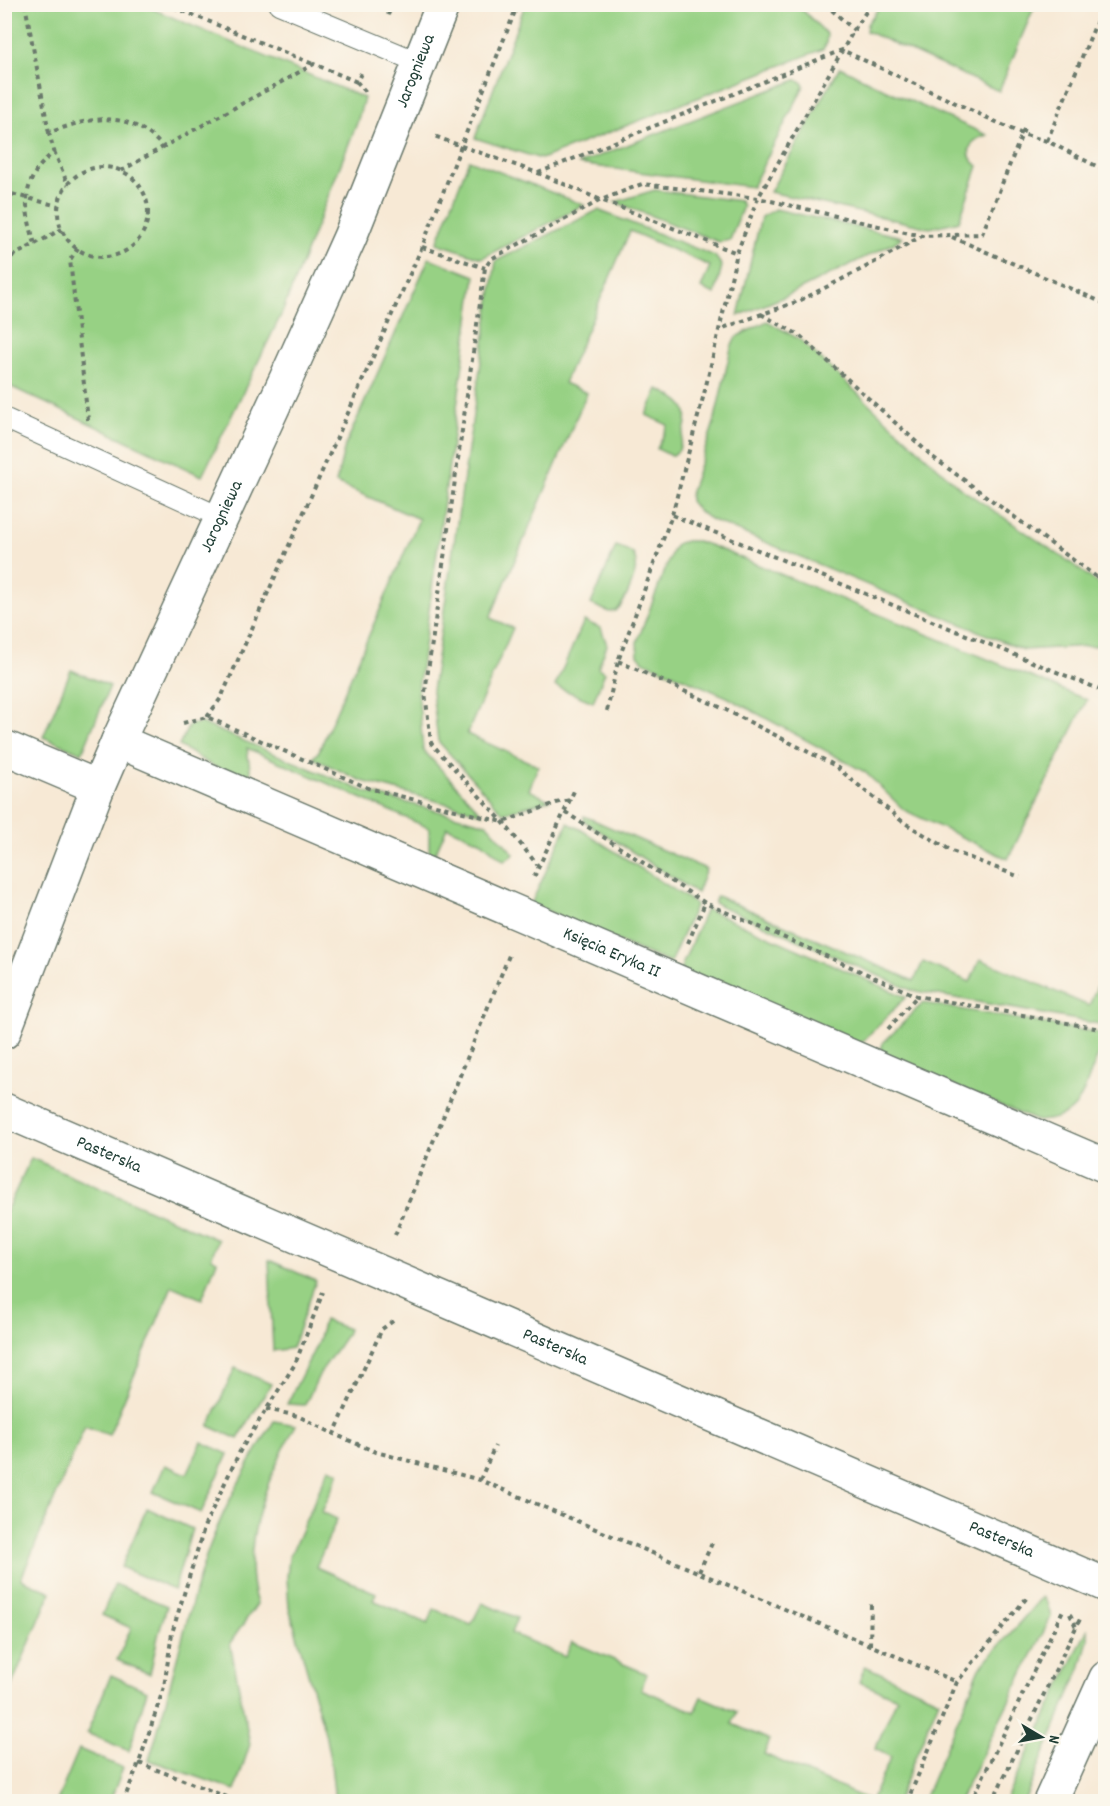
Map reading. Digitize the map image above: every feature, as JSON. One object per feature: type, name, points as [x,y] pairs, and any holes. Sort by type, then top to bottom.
[{"type":"street","name":"Jarogniewa","points":[[4,1032],[98,787],[128,745],[220,517],[350,237],[443,4]]},
{"type":"street","name":"Księcia Eryka II","points":[[128,745],[1106,1166]]},
{"type":"street","points":[[4,747],[98,787]]},
{"type":"street","name":"Pasterska","points":[[4,1110],[1106,1585]]},
{"type":"street","points":[[1050,1802],[1106,1678]]},
{"type":"lane","points":[[279,4],[420,63]]},
{"type":"lane","points":[[4,418],[220,517]]},
{"type":"path","points":[[25,4],[49,133],[68,185]]},
{"type":"path","points":[[166,4],[357,82]]},
{"type":"path","points":[[207,717],[221,698],[422,248],[460,146],[518,4]]},
{"type":"path","points":[[825,4],[854,30]]},
{"type":"path","points":[[607,711],[618,661],[672,515],[737,253],[758,198],[842,50],[871,4]]},
{"type":"path","points":[[1047,141],[1104,4]]},
{"type":"path","points":[[538,173],[842,50],[1047,141],[1106,171]]},
{"type":"path","points":[[121,171],[314,64]]},
{"type":"path","points":[[49,133],[76,122],[106,119],[131,123],[152,135],[163,147]]},
{"type":"path","points":[[539,867],[503,822],[432,743],[425,692],[485,268],[491,259],[601,201],[642,184],[758,198],[922,236],[982,234],[1023,132]]},
{"type":"path","points":[[460,146],[538,173],[601,201],[737,253]]},
{"type":"path","points":[[34,244],[26,198],[35,172],[54,151]]},
{"type":"path","points":[[98,166],[121,171],[139,185],[146,199],[148,214],[144,229],[131,246],[112,255],[98,256],[85,253],[73,245],[62,229],[58,206],[62,193],[71,180],[84,171],[98,166]]},
{"type":"path","points":[[4,192],[58,206]]},
{"type":"path","points":[[4,261],[62,229]]},
{"type":"path","points":[[949,235],[1106,304]]},
{"type":"path","points":[[720,328],[799,301],[922,236]]},
{"type":"path","points":[[78,248],[70,260],[90,430]]},
{"type":"path","points":[[422,248],[485,268]]},
{"type":"path","points":[[761,314],[799,335],[934,458],[1106,584]]},
{"type":"path","points":[[672,515],[1106,692]]},
{"type":"path","points":[[618,661],[724,709],[834,765],[903,822],[952,850],[1020,877]]},
{"type":"path","points":[[128,745],[154,731],[207,717],[368,788],[503,822],[570,800]]},
{"type":"path","points":[[380,1273],[539,867],[574,791]]},
{"type":"path","points":[[565,812],[705,903],[917,996],[1106,1030]]},
{"type":"path","points":[[123,1802],[164,1687],[172,1633],[205,1525],[240,1451],[295,1364],[324,1289]]},
{"type":"path","points":[[266,1409],[298,1416],[334,1434]]},
{"type":"path","points":[[343,1439],[376,1452],[480,1480],[957,1682]]},
{"type":"path","points":[[480,1480],[495,1446]]},
{"type":"path","points":[[699,1572],[713,1541]]},
{"type":"path","points":[[907,1802],[957,1682],[1036,1587]]},
{"type":"path","points":[[870,1645],[871,1604]]},
{"type":"path","points":[[971,1802],[1065,1606],[1076,1627]]},
{"type":"path","points":[[992,1802],[1082,1616]]},
{"type":"path","points":[[139,1762],[240,1802]]},
{"type":"green space","points":[[5,4],[143,5],[364,98],[357,123],[282,313],[202,476],[5,384]]},
{"type":"green space","points":[[525,5],[797,5],[827,34],[826,44],[823,49],[541,159],[475,138]]},
{"type":"green space","points":[[881,5],[1035,5],[999,91],[866,31],[867,24]]},
{"type":"green space","points":[[840,67],[987,135],[972,143],[970,148],[970,157],[978,166],[959,221],[930,228],[770,192]]},
{"type":"green space","points":[[796,80],[801,81],[804,86],[752,187],[578,164]]},
{"type":"green space","points":[[469,160],[584,205],[482,258],[437,243]]},
{"type":"green space","points":[[655,190],[740,201],[743,206],[730,240],[719,242],[615,202]]},
{"type":"green space","points":[[775,209],[902,237],[786,296],[738,316],[761,217]]},
{"type":"green space","points":[[598,210],[715,256],[722,266],[715,294],[701,288],[710,266],[630,231],[564,383],[587,393],[490,618],[513,628],[467,734],[538,766],[529,790],[549,800],[503,813],[438,741],[432,691],[496,261]]},
{"type":"green space","points":[[429,258],[475,276],[418,690],[423,750],[482,813],[362,781],[313,758],[319,751],[419,519],[336,483],[345,446]]},
{"type":"green space","points":[[767,321],[799,339],[959,487],[1071,563],[1105,589],[1105,645],[1023,650],[712,520],[699,512],[690,501],[690,494],[714,423],[731,348],[736,337]]},
{"type":"green space","points":[[658,389],[679,401],[686,413],[685,428],[679,450],[672,456],[657,449],[668,425],[646,415]]},
{"type":"green space","points":[[697,541],[712,546],[1087,700],[1008,859],[904,810],[865,772],[727,697],[643,661],[638,655],[637,642],[673,549],[678,543]]},
{"type":"green space","points":[[616,546],[633,554],[636,567],[632,584],[624,600],[616,611],[609,612],[591,604]]},
{"type":"green space","points":[[584,621],[601,628],[607,645],[598,668],[605,672],[593,702],[555,686]]},
{"type":"green space","points":[[71,670],[110,686],[82,753],[43,737]]},
{"type":"green space","points":[[201,723],[366,792],[487,824],[514,854],[504,861],[482,842],[447,827],[435,854],[439,856],[436,862],[429,859],[429,828],[247,748],[252,783],[211,765],[179,746],[189,725]]},
{"type":"green space","points":[[584,816],[706,869],[697,893],[584,821]]},
{"type":"green space","points":[[568,823],[696,904],[670,963],[531,904]]},
{"type":"green space","points":[[717,896],[914,981],[923,962],[970,982],[980,959],[1089,1006],[1105,967],[1105,1025],[911,990],[714,903]]},
{"type":"green space","points":[[706,909],[906,997],[858,1046],[680,970]]},
{"type":"green space","points":[[923,1003],[1105,1034],[1105,1039],[1078,1102],[1067,1113],[1059,1117],[1037,1121],[881,1055],[882,1044]]},
{"type":"green space","points":[[31,1158],[218,1240],[211,1258],[217,1261],[202,1299],[172,1286],[109,1435],[85,1426],[21,1579],[51,1592],[5,1701],[4,1216]]},
{"type":"green space","points":[[269,1260],[316,1281],[292,1348],[273,1351]]},
{"type":"green space","points":[[324,1320],[348,1329],[346,1335],[320,1373],[305,1405],[287,1404],[318,1342]]},
{"type":"green space","points":[[235,1368],[271,1384],[238,1439],[209,1426]]},
{"type":"green space","points":[[274,1421],[296,1425],[275,1466],[259,1512],[251,1559],[252,1582],[257,1604],[230,1643],[250,1744],[235,1790],[149,1760],[206,1556],[237,1487]]},
{"type":"green space","points":[[202,1442],[228,1454],[201,1513],[153,1492],[165,1465],[187,1474]]},
{"type":"green space","points":[[329,1468],[339,1472],[322,1512],[337,1519],[316,1567],[376,1593],[373,1600],[428,1624],[434,1609],[471,1625],[482,1603],[517,1618],[511,1633],[565,1657],[572,1642],[647,1674],[641,1689],[695,1712],[702,1697],[737,1712],[732,1724],[770,1740],[764,1754],[871,1801],[335,1801],[325,1733],[289,1607],[287,1578],[289,1558]]},
{"type":"green space","points":[[147,1508],[192,1529],[174,1590],[121,1567]]},
{"type":"green space","points":[[115,1584],[167,1606],[150,1674],[117,1660],[131,1628],[102,1615]]},
{"type":"green space","points":[[1042,1597],[1047,1603],[1051,1617],[959,1801],[923,1801],[980,1668]]},
{"type":"green space","points":[[1088,1628],[1088,1640],[1080,1669],[1024,1801],[1005,1801]]},
{"type":"green space","points":[[865,1666],[939,1700],[897,1801],[871,1801],[891,1757],[875,1749],[897,1698],[859,1682]]},
{"type":"green space","points":[[111,1675],[147,1691],[129,1751],[87,1733]]},
{"type":"green space","points":[[79,1749],[123,1768],[110,1801],[57,1801]]}]
